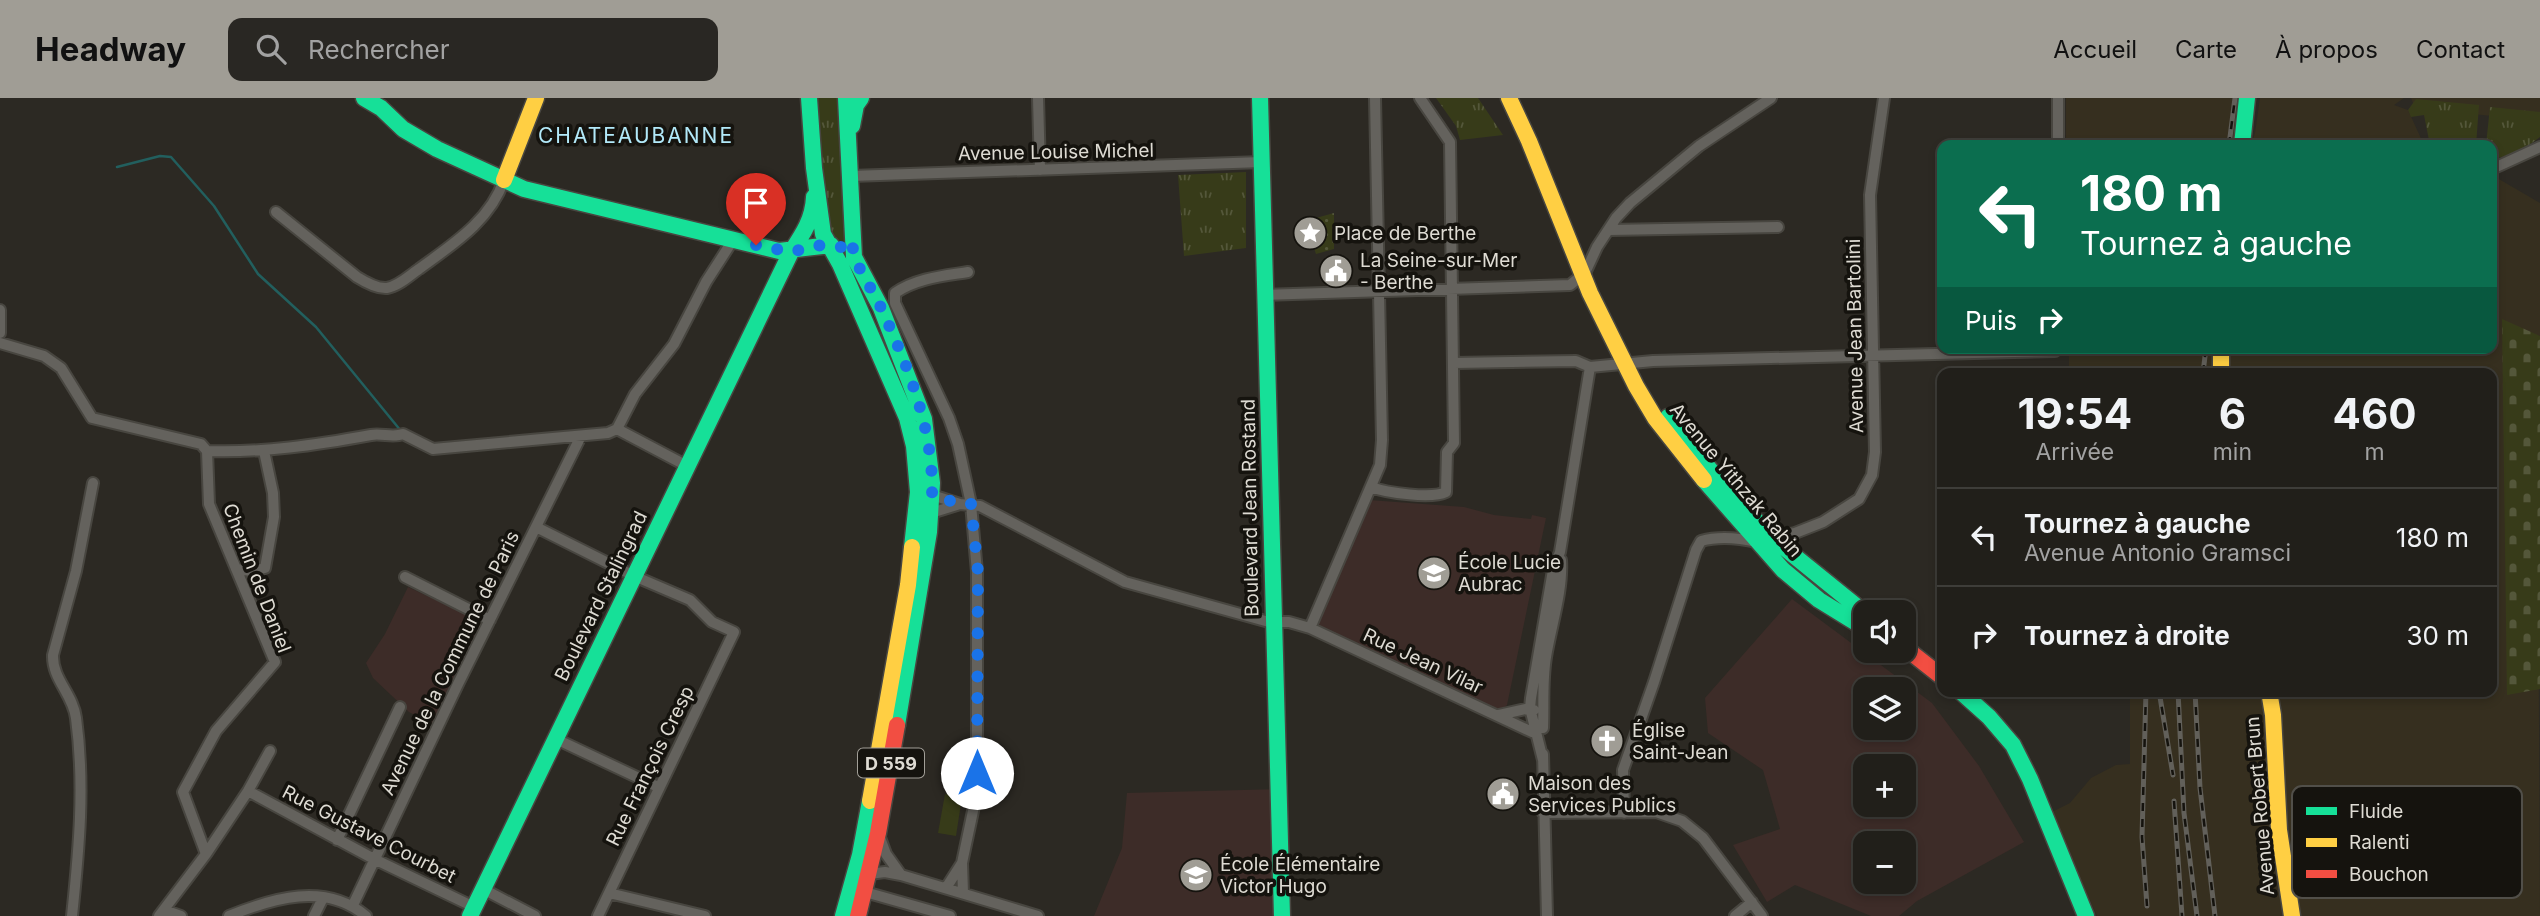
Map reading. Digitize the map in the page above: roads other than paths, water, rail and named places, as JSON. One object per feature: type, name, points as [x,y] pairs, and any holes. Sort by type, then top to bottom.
[{"type":"main road","points":[[364,98],[381,108],[403,129],[428,144],[524,189],[791,252],[831,245],[842,247],[852,240],[854,233],[846,98]]},
{"type":"main road","points":[[504,180],[536,98]]},
{"type":"main road","points":[[809,98],[814,168],[823,234],[831,245]]},
{"type":"main road","points":[[849,149],[856,105],[861,98]]},
{"type":"main road","name":"Boulevard Jean Rostand","points":[[1260,98],[1271,621],[1282,916]]},
{"type":"main road","name":"Avenue Yithzak Rabin","points":[[1509,98],[1585,273],[1656,418],[1703,478],[1744,523],[1853,604]]},
{"type":"main road","name":"Avenue Yithzak Rabin","points":[[1519,98],[1585,273]]},
{"type":"main road","points":[[2243,140],[2247,98]]},
{"type":"main road","name":"Boulevard Stalingrad","points":[[472,911],[791,252],[814,215],[814,168]]},
{"type":"main road","name":"D 559","points":[[843,916],[861,883],[878,833],[917,615],[932,495],[931,464],[924,419],[881,308],[856,262],[852,240]]},
{"type":"main road","name":"D 559","points":[[831,245],[901,401],[911,430],[916,465],[917,513],[908,585],[860,855],[858,916]]},
{"type":"main road","name":"Boulevard Stalingrad","points":[[771,295],[808,248]]},
{"type":"main road","name":"Avenue Yithzak Rabin","points":[[1630,363],[1744,523]]},
{"type":"main road","name":"Avenue Yithzak Rabin","points":[[1769,544],[1783,570],[1819,600],[1853,621]]},
{"type":"main road","points":[[1916,657],[1937,673]]},
{"type":"main road","points":[[1967,697],[1989,717],[2013,745],[2030,779],[2086,916]]},
{"type":"main road","name":"Avenue Robert Brun","points":[[2270,697],[2279,830],[2292,916]]},
{"type":"street","points":[[1038,98],[1040,170]]},
{"type":"street","points":[[1310,628],[1380,465],[1380,290],[1375,98]]},
{"type":"street","points":[[1371,487],[1382,491],[1431,495],[1446,492],[1447,452],[1454,443],[1455,436],[1450,142],[1419,98]]},
{"type":"street","points":[[1266,295],[1570,285],[1585,273],[1597,247],[1630,203],[1699,145],[1771,98]]},
{"type":"street","name":"Avenue Jean Bartolini","points":[[1769,544],[1823,522],[1859,499],[1873,472],[1875,452],[1870,195],[1884,98]]},
{"type":"street","points":[[2058,98],[2058,140]]},
{"type":"street","points":[[2497,167],[2540,147]]},
{"type":"street","name":"Avenue Louise Michel","points":[[851,176],[1262,162]]},
{"type":"street","points":[[276,212],[356,277],[386,288],[400,283],[460,239],[495,201],[504,180]]},
{"type":"street","points":[[1609,230],[1778,227]]},
{"type":"street","points":[[0,343],[44,356],[55,363],[61,368],[92,418],[201,443],[207,451],[264,451],[375,435],[403,434],[433,449],[608,433],[617,429],[635,394],[674,344],[706,282],[733,240]]},
{"type":"street","points":[[963,893],[962,863],[977,792],[978,606],[958,444],[949,418],[895,303],[895,293],[904,286],[927,279],[968,272]]},
{"type":"street","points":[[0,310],[0,333]]},
{"type":"street","points":[[1454,363],[1576,361],[1590,367],[1630,363],[1941,354]]},
{"type":"street","points":[[1543,760],[1530,708],[1532,687],[1553,570],[1560,552],[1590,367]]},
{"type":"street","points":[[617,429],[689,467]]},
{"type":"street","name":"Avenue de la Commune de Paris","points":[[353,905],[489,620],[581,436]]},
{"type":"street","name":"Chemin de Daniel","points":[[206,854],[183,792],[216,731],[275,662],[209,504],[207,451]]},
{"type":"street","points":[[236,569],[265,568],[274,517],[273,493],[264,451]]},
{"type":"street","points":[[72,916],[82,799],[76,718],[70,698],[52,668],[53,655],[76,572],[93,483]]},
{"type":"street","name":"Rue Jean Vilar","points":[[932,495],[988,510],[1125,582],[1271,621],[1310,628],[1536,732]]},
{"type":"street","points":[[931,513],[966,504]]},
{"type":"street","points":[[1624,813],[1623,770],[1701,541],[1744,523],[1769,544]]},
{"type":"street","points":[[536,527],[634,576]]},
{"type":"street","points":[[1546,916],[1543,813],[1544,674],[1561,568],[1560,552]]},
{"type":"street","name":"Rue François Cresp","points":[[598,916],[734,632],[712,622],[690,600],[634,576]]},
{"type":"street","points":[[405,577],[489,620]]},
{"type":"street","points":[[337,840],[400,707]]},
{"type":"street","points":[[1496,715],[1512,714],[1530,708]]},
{"type":"street","points":[[1530,708],[1543,720]]},
{"type":"street","points":[[1536,732],[1543,720]]},
{"type":"street","points":[[556,738],[658,788]]},
{"type":"street","points":[[181,916],[161,913],[206,854],[248,791],[270,751]]},
{"type":"street","name":"Rue Gustave Courbet","points":[[248,791],[472,911]]},
{"type":"street","points":[[1543,813],[1656,812],[1682,821],[1703,838],[1762,916]]},
{"type":"street","points":[[878,833],[886,853],[901,875]]},
{"type":"street","points":[[946,888],[962,863]]},
{"type":"street","points":[[861,883],[885,872],[1038,916]]},
{"type":"street","points":[[861,883],[950,916]]},
{"type":"street","points":[[483,889],[535,916]]},
{"type":"street","points":[[609,893],[705,916]]},
{"type":"street","points":[[229,916],[301,894],[353,905],[366,916]]},
{"type":"street","points":[[314,916],[323,898]]},
{"type":"street","points":[[1735,916],[1752,902]]},
{"type":"waterway","points":[[117,167],[160,156],[171,157],[214,206],[258,274],[316,327],[401,431]]},
{"type":"railway","points":[[2230,140],[2235,98]]},
{"type":"railway","points":[[2204,368],[2205,354]]},
{"type":"railway","points":[[2146,697],[2142,837],[2147,906]]},
{"type":"railway","points":[[2160,697],[2173,775]]},
{"type":"railway","points":[[2178,697],[2184,813],[2197,916]]},
{"type":"railway","points":[[2195,697],[2200,788],[2215,916]]},
{"type":"railway","points":[[2174,801],[2182,916]]},
{"type":"place","name":"Place de Berthe","points":[[1310,233]]},
{"type":"place","name":"La Seine-sur-Mer - Berthe","points":[[1336,271]]},
{"type":"place","name":"École Lucie Aubrac","points":[[1434,573]]},
{"type":"place","name":"Église Saint-Jean","points":[[1607,741]]},
{"type":"place","name":"Maison des Services Publics","points":[[1503,794]]},
{"type":"place","name":"École Élémentaire Victor Hugo","points":[[1196,875]]},
{"type":"district","name":"CHATEAUBANNE","points":[[636,135]]}]
